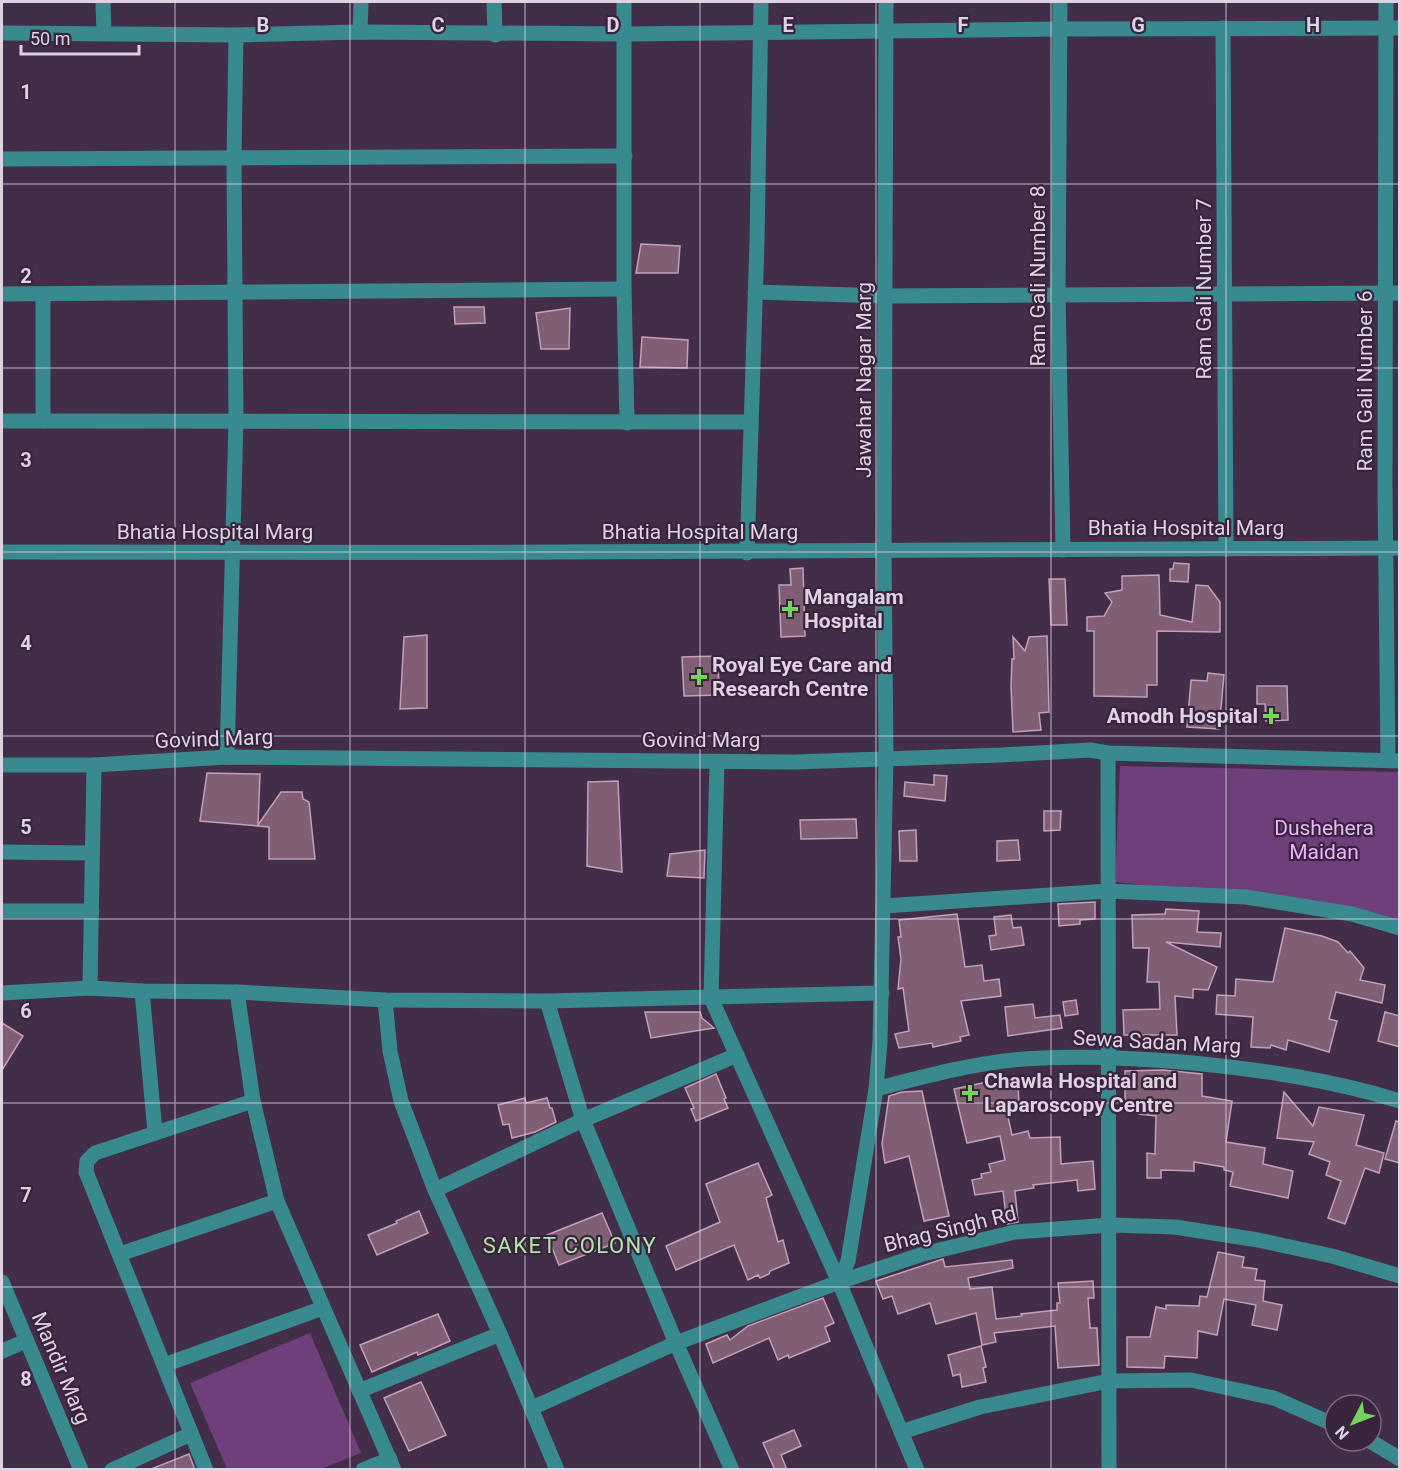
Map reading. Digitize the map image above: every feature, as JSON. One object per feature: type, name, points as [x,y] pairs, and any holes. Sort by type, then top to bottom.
[{"type":"street","points":[[103,2],[104,33]]},
{"type":"street","points":[[360,32],[361,2]]},
{"type":"street","points":[[495,2],[495,35]]},
{"type":"street","points":[[624,2],[624,289],[627,423]]},
{"type":"street","points":[[747,553],[761,2]]},
{"type":"street","name":"Jawahar Nagar Marg","points":[[839,1282],[848,1261],[876,1089],[882,993],[886,758],[884,551],[886,2]]},
{"type":"street","name":"Ram Gali Number 8","points":[[1060,2],[1058,294],[1062,550]]},
{"type":"street","name":"Ram Gali Number 6","points":[[1386,2],[1393,28],[1394,760]]},
{"type":"street","name":"Ram Gali Number 7","points":[[1223,28],[1226,549]]},
{"type":"street","points":[[2,33],[236,35],[360,32],[495,35],[887,30],[1393,28]]},
{"type":"street","points":[[227,757],[236,421],[234,160],[236,35]]},
{"type":"street","points":[[2,159],[234,160],[625,156]]},
{"type":"street","points":[[2,294],[624,289]]},
{"type":"street","points":[[755,292],[885,296],[1393,293]]},
{"type":"street","points":[[43,294],[43,421]]},
{"type":"street","points":[[2,421],[751,422]]},
{"type":"street","name":"Bhatia Hospital Marg","points":[[2,552],[747,553],[1393,548]]},
{"type":"street","name":"Govind Marg","points":[[2,765],[94,765],[227,757],[717,762],[1001,755],[1090,750],[1108,753],[1394,760]]},
{"type":"street","points":[[1108,753],[1109,1470]]},
{"type":"street","points":[[717,762],[711,998],[839,1282],[917,1470]]},
{"type":"street","points":[[90,988],[94,765]]},
{"type":"street","points":[[2,852],[92,852]]},
{"type":"street","points":[[884,906],[1107,891],[1246,897],[1352,914],[1400,928]]},
{"type":"street","points":[[2,911],[92,911]]},
{"type":"street","points":[[2,993],[90,988],[237,992],[385,1000],[547,1001],[882,993]]},
{"type":"street","points":[[142,991],[155,1132]]},
{"type":"street","points":[[237,992],[253,1101],[276,1201],[392,1464],[363,1470]]},
{"type":"street","points":[[385,1000],[390,1051],[401,1101],[435,1190],[500,1334],[557,1470]]},
{"type":"street","points":[[547,1001],[584,1120],[732,1470]]},
{"type":"street","points":[[435,1190],[584,1120],[737,1055]]},
{"type":"street","name":"Sewa Sadan Marg","points":[[876,1089],[945,1071],[1011,1061],[1109,1057],[1256,1069],[1324,1081],[1400,1101]]},
{"type":"street","points":[[206,1470],[86,1172],[87,1161],[95,1154],[155,1132],[253,1101]]},
{"type":"street","points":[[120,1254],[276,1201]]},
{"type":"street","name":"Bhag Singh Rd","points":[[532,1408],[676,1342],[839,1282],[923,1254],[1015,1232],[1110,1225],[1175,1227],[1258,1240],[1332,1256],[1400,1276]]},
{"type":"street","name":"Mandir Marg","points":[[2,1282],[81,1470]]},
{"type":"street","points":[[164,1365],[323,1308]]},
{"type":"street","points":[[359,1391],[500,1334]]},
{"type":"street","points":[[2,1351],[26,1341]]},
{"type":"street","points":[[901,1432],[980,1407],[1110,1381],[1191,1380],[1274,1398],[1323,1420]]},
{"type":"street","points":[[112,1470],[191,1434]]},
{"type":"street","points":[[1383,1449],[1400,1460]]},
{"type":"green space","name":"Dushehera Maidan","points":[[1120,766],[1399,772],[1399,923],[1215,893],[1115,882]]},
{"type":"green space","points":[[310,1333],[361,1453],[321,1469],[227,1469],[190,1383]]},
{"type":"building","points":[[641,244],[680,246],[678,273],[636,273]]},
{"type":"building","points":[[454,307],[484,307],[485,323],[455,324]]},
{"type":"building","points":[[570,308],[569,349],[541,349],[536,313]]},
{"type":"building","points":[[642,337],[688,340],[687,368],[640,367]]},
{"type":"building","points":[[1174,563],[1189,564],[1188,582],[1170,581],[1170,569],[1173,569]]},
{"type":"building","points":[[803,568],[805,636],[781,637],[779,585],[791,585],[790,569]]},
{"type":"building","points":[[1159,575],[1160,615],[1192,622],[1196,585],[1208,586],[1220,602],[1220,632],[1157,631],[1157,685],[1147,685],[1147,697],[1094,696],[1094,631],[1087,631],[1087,617],[1104,616],[1112,602],[1105,593],[1122,590],[1122,576]]},
{"type":"building","points":[[1049,579],[1065,579],[1067,625],[1051,625]]},
{"type":"building","points":[[427,635],[427,708],[400,709],[404,637]]},
{"type":"building","points":[[1047,636],[1049,712],[1039,713],[1041,730],[1013,732],[1011,686],[1012,659],[1014,659],[1013,637],[1025,651],[1029,637]]},
{"type":"building","points":[[718,656],[719,695],[684,696],[682,657]]},
{"type":"building","points":[[1208,673],[1224,675],[1219,729],[1187,727],[1191,680],[1207,681]]},
{"type":"building","points":[[1257,686],[1287,686],[1288,720],[1266,721],[1265,704],[1257,704]]},
{"type":"building","points":[[207,773],[260,774],[258,825],[281,792],[302,792],[303,799],[309,802],[315,859],[269,859],[269,827],[200,821]]},
{"type":"building","points":[[934,775],[947,776],[945,801],[904,796],[905,782],[934,785]]},
{"type":"building","points":[[618,781],[622,872],[587,866],[588,782]]},
{"type":"building","points":[[1044,811],[1061,811],[1060,830],[1044,831]]},
{"type":"building","points":[[856,819],[857,838],[801,839],[800,820]]},
{"type":"building","points":[[916,830],[917,861],[900,861],[899,831]]},
{"type":"building","points":[[1018,840],[1020,860],[997,861],[997,841]]},
{"type":"building","points":[[705,850],[704,878],[667,876],[670,854]]},
{"type":"building","points":[[1095,902],[1095,919],[1080,920],[1080,924],[1059,926],[1058,904]]},
{"type":"building","points":[[1166,909],[1199,911],[1197,932],[1221,933],[1220,947],[1166,942],[1217,967],[1208,990],[1193,989],[1193,998],[1175,996],[1177,1035],[1124,1035],[1123,1010],[1160,1009],[1159,982],[1147,982],[1149,948],[1133,948],[1132,915],[1165,914]]},
{"type":"building","points":[[957,914],[965,967],[982,965],[984,981],[999,979],[1001,996],[961,1001],[969,1035],[960,1037],[961,1041],[933,1047],[932,1043],[899,1048],[895,1034],[909,1031],[903,988],[898,989],[901,959],[898,937],[901,937],[899,920]]},
{"type":"building","points":[[1011,915],[1013,928],[1021,927],[1024,945],[991,950],[989,936],[996,935],[994,917]]},
{"type":"building","points":[[1285,928],[1338,942],[1348,953],[1350,951],[1364,968],[1360,980],[1385,985],[1382,1003],[1336,992],[1329,1019],[1337,1021],[1329,1052],[1288,1040],[1286,1050],[1271,1045],[1270,1048],[1251,1047],[1253,1017],[1216,1014],[1217,995],[1235,996],[1236,979],[1273,982]]},
{"type":"building","points":[[1076,1000],[1078,1014],[1065,1016],[1063,1002]]},
{"type":"building","points":[[1033,1004],[1035,1018],[1060,1015],[1062,1028],[1008,1036],[1005,1007]]},
{"type":"building","points":[[645,1012],[700,1012],[702,1018],[714,1028],[651,1038]]},
{"type":"building","points":[[1385,1012],[1400,1016],[1400,1047],[1378,1041]]},
{"type":"building","points":[[2,1023],[23,1036],[2,1070]]},
{"type":"building","points":[[1163,1070],[1202,1074],[1202,1096],[1232,1101],[1226,1142],[1265,1148],[1263,1164],[1293,1171],[1288,1198],[1230,1186],[1233,1172],[1224,1170],[1224,1167],[1194,1162],[1194,1171],[1161,1170],[1161,1178],[1147,1178],[1147,1153],[1155,1154],[1156,1116],[1139,1114],[1140,1109],[1125,1109],[1125,1071]]},
{"type":"building","points":[[716,1074],[728,1108],[696,1121],[691,1109],[694,1108],[685,1088]]},
{"type":"building","points":[[987,1082],[988,1088],[1018,1083],[1019,1105],[1006,1108],[1012,1135],[1028,1131],[1030,1138],[1060,1137],[1061,1164],[1093,1161],[1095,1189],[1078,1191],[1077,1180],[1033,1185],[1034,1188],[1015,1191],[1018,1222],[1007,1224],[1003,1191],[975,1195],[972,1180],[982,1178],[981,1174],[991,1172],[989,1164],[1005,1160],[1000,1136],[967,1143],[954,1089]]},
{"type":"building","points":[[922,1091],[949,1216],[924,1221],[909,1156],[885,1163],[882,1144],[889,1096],[902,1092]]},
{"type":"building","points":[[1284,1092],[1313,1126],[1319,1107],[1364,1115],[1356,1145],[1384,1153],[1379,1173],[1365,1168],[1345,1224],[1328,1218],[1341,1181],[1326,1175],[1330,1162],[1309,1154],[1314,1142],[1277,1138]]},
{"type":"building","points":[[525,1098],[526,1103],[547,1098],[556,1122],[535,1132],[512,1138],[509,1124],[503,1125],[498,1105]]},
{"type":"building","points":[[1396,1121],[1400,1122],[1400,1163],[1385,1159]]},
{"type":"building","points":[[758,1163],[772,1195],[766,1198],[778,1242],[783,1240],[789,1263],[760,1278],[758,1275],[748,1280],[734,1245],[676,1270],[666,1246],[720,1222],[706,1184]]},
{"type":"building","points":[[419,1211],[428,1233],[377,1255],[368,1235]]},
{"type":"building","points":[[602,1213],[615,1243],[559,1265],[547,1235]]},
{"type":"building","points":[[1218,1252],[1244,1257],[1242,1267],[1257,1269],[1255,1280],[1265,1281],[1263,1301],[1282,1305],[1277,1330],[1252,1325],[1256,1305],[1224,1299],[1217,1335],[1198,1331],[1197,1358],[1165,1356],[1164,1368],[1127,1367],[1127,1337],[1150,1337],[1156,1307],[1166,1309],[1166,1305],[1199,1306],[1200,1296],[1207,1297]]},
{"type":"building","points":[[943,1259],[945,1267],[1012,1260],[1013,1268],[968,1278],[970,1289],[992,1287],[996,1319],[1057,1310],[1057,1303],[1060,1303],[1058,1283],[1093,1281],[1094,1298],[1088,1298],[1090,1328],[1097,1328],[1099,1365],[1058,1368],[1055,1326],[994,1333],[996,1342],[982,1345],[976,1313],[936,1324],[930,1303],[898,1314],[892,1296],[883,1299],[876,1281]]},
{"type":"building","points":[[823,1298],[834,1323],[825,1327],[830,1341],[789,1358],[788,1355],[778,1360],[769,1338],[713,1363],[706,1344],[727,1335],[730,1340],[748,1326]]},
{"type":"building","points":[[438,1314],[450,1341],[418,1355],[417,1352],[372,1372],[360,1345]]},
{"type":"building","points":[[981,1346],[986,1367],[983,1368],[986,1382],[962,1387],[960,1374],[953,1376],[948,1355]]},
{"type":"building","points":[[421,1382],[446,1435],[409,1451],[384,1398]]},
{"type":"building","points":[[794,1430],[801,1446],[781,1455],[787,1470],[775,1470],[763,1443]]},
{"type":"building","points":[[189,1454],[195,1470],[151,1470],[151,1469]]},
{"type":"place","name":"Mangalam Hospital","points":[[790,609]]},
{"type":"place","name":"Royal Eye Care and Research Centre","points":[[699,677]]},
{"type":"place","name":"Amodh Hospital","points":[[1271,716]]},
{"type":"place","name":"Chawla Hospital and Laparoscopy Centre","points":[[970,1093]]},
{"type":"district","name":"SAKET COLONY","points":[[570,1245]]}]
